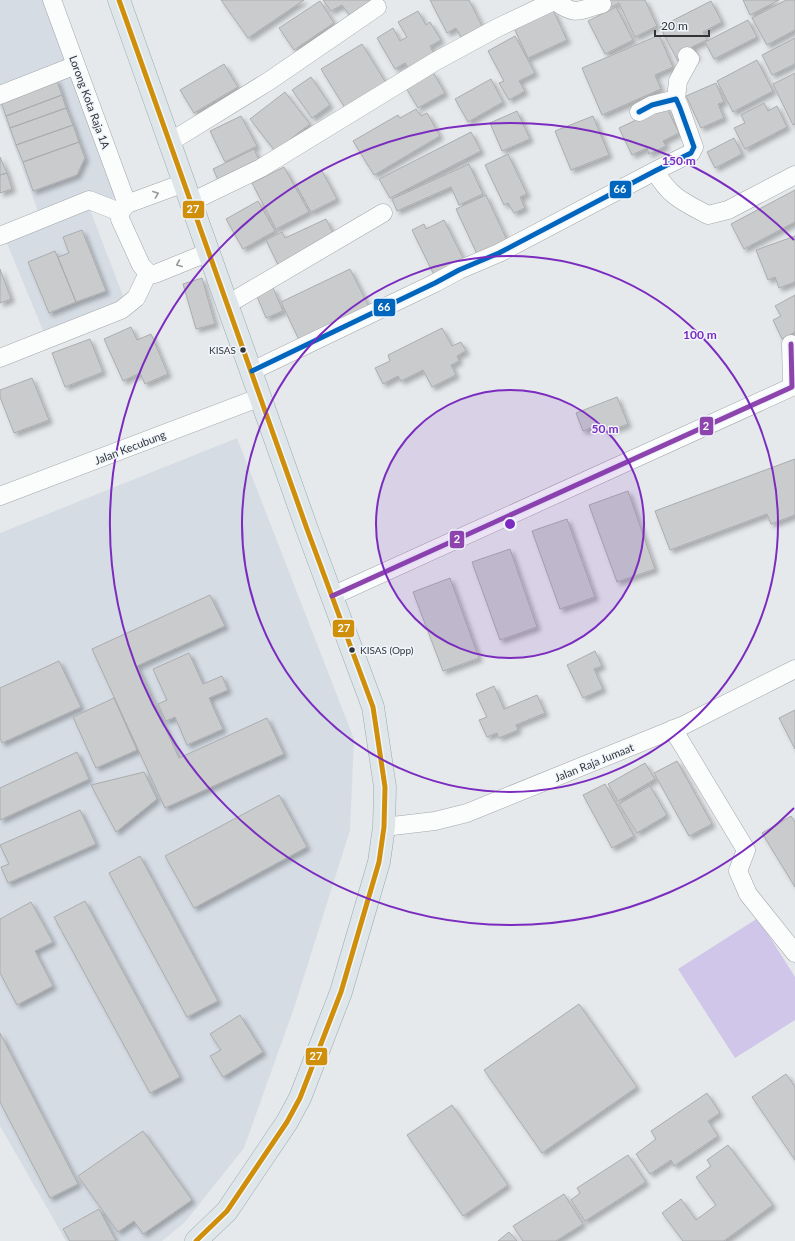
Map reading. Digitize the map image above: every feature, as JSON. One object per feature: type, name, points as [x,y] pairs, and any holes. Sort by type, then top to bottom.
[{"type":"main road","points":[[119,0],[373,707],[385,787],[384,827],[379,862],[341,992],[300,1098],[286,1122],[227,1211],[196,1241]]},
{"type":"street","name":"Lorong Kota Raja 1A","points":[[52,0],[76,65],[124,208],[120,219],[141,265],[148,273]]},
{"type":"street","points":[[0,236],[89,200],[124,208],[188,193],[261,168],[436,61],[497,28],[555,0],[568,10],[583,11],[602,4]]},
{"type":"street","points":[[170,142],[269,81],[378,8]]},
{"type":"street","points":[[252,371],[459,270],[499,253],[655,170],[691,154],[694,147],[676,100],[678,81],[690,59],[687,56]]},
{"type":"street","points":[[0,95],[76,65]]},
{"type":"street","points":[[639,112],[652,105],[676,100]]},
{"type":"street","points":[[655,170],[660,181],[674,197],[708,215],[728,210],[795,175]]},
{"type":"street","points":[[228,304],[383,213]]},
{"type":"street","points":[[0,358],[121,310],[136,298],[148,273],[156,274],[209,252]]},
{"type":"street","points":[[332,596],[794,387],[792,344]]},
{"type":"street","name":"Jalan Kecubung","points":[[0,496],[261,397]]},
{"type":"street","name":"Jalan Raja Jumaat","points":[[384,827],[435,822],[467,813],[673,729],[795,669]]},
{"type":"street","points":[[673,729],[746,850],[738,871],[748,894],[795,953]]},
{"type":"shaded area","points":[[0,0],[44,0],[117,197],[89,207],[125,301],[44,333],[6,241],[43,225],[0,107]]},
{"type":"shaded area","points":[[237,438],[354,739],[350,830],[295,1005],[244,1148],[185,1222],[162,1241],[66,1241],[0,1126],[0,533]]},
{"type":"shaded area","points":[[758,918],[795,977],[795,1020],[735,1058],[678,969]]},
{"type":"building","points":[[221,0],[304,0],[248,38]]},
{"type":"building","points":[[323,0],[374,0],[350,16],[342,5],[331,11]]},
{"type":"building","points":[[430,0],[469,0],[482,26],[461,37],[456,28],[447,33]]},
{"type":"building","points":[[605,0],[645,0],[657,26],[635,37],[619,3],[609,8]]},
{"type":"building","points":[[743,0],[779,0],[750,15]]},
{"type":"building","points":[[786,0],[795,0],[795,30],[767,45],[752,18]]},
{"type":"building","points":[[320,1],[334,23],[294,50],[279,28]]},
{"type":"building","points":[[711,1],[722,22],[703,32],[707,40],[692,47],[697,56],[680,65],[660,27]]},
{"type":"building","points":[[616,7],[633,40],[605,54],[588,21]]},
{"type":"building","points":[[553,10],[567,40],[528,58],[514,28]]},
{"type":"building","points":[[418,11],[426,25],[430,22],[441,40],[430,46],[434,54],[409,69],[405,63],[395,69],[377,38],[393,28],[400,41],[407,37],[398,22]]},
{"type":"building","points":[[748,20],[757,37],[714,59],[705,42]]},
{"type":"building","points":[[659,35],[673,67],[655,75],[661,89],[602,115],[582,68]]},
{"type":"building","points":[[515,36],[535,73],[519,81],[525,91],[509,100],[499,83],[504,81],[488,51]]},
{"type":"building","points":[[795,38],[795,64],[772,75],[762,55]]},
{"type":"building","points":[[362,44],[386,83],[345,108],[321,69]]},
{"type":"building","points":[[757,60],[773,91],[733,112],[717,81]]},
{"type":"building","points":[[224,64],[238,87],[194,113],[180,90]]},
{"type":"building","points":[[433,72],[445,93],[418,108],[406,88]]},
{"type":"building","points":[[795,73],[795,124],[793,125],[773,84]]},
{"type":"building","points":[[311,77],[330,105],[312,118],[292,90]]},
{"type":"building","points":[[56,79],[62,95],[6,116],[0,99]]},
{"type":"building","points":[[491,79],[503,102],[468,122],[455,99]]},
{"type":"building","points":[[716,83],[724,102],[718,104],[724,118],[701,128],[686,96]]},
{"type":"building","points":[[285,92],[310,124],[275,151],[250,119]]},
{"type":"building","points":[[62,95],[66,108],[10,128],[6,116]]},
{"type":"building","points":[[764,103],[768,111],[777,106],[787,127],[745,149],[734,128],[745,123],[741,115]]},
{"type":"building","points":[[666,106],[679,133],[663,141],[666,146],[649,154],[647,148],[632,155],[619,128]]},
{"type":"building","points":[[66,108],[73,125],[16,145],[10,128]]},
{"type":"building","points":[[416,109],[421,116],[427,113],[440,136],[374,175],[353,141],[398,115],[400,118]]},
{"type":"building","points":[[517,111],[530,139],[502,151],[490,123]]},
{"type":"building","points":[[241,116],[257,146],[225,162],[210,131]]},
{"type":"building","points":[[593,116],[609,155],[571,170],[555,131]]},
{"type":"building","points":[[73,125],[79,142],[23,162],[16,145]]},
{"type":"building","points":[[471,132],[481,151],[390,198],[379,179]]},
{"type":"building","points":[[734,138],[742,154],[715,168],[707,152]]},
{"type":"building","points":[[79,142],[85,158],[77,175],[33,191],[23,162]]},
{"type":"building","points":[[254,149],[261,164],[220,184],[213,169]]},
{"type":"building","points":[[508,154],[527,194],[520,197],[525,208],[514,213],[508,203],[504,205],[485,165]]},
{"type":"building","points":[[0,157],[7,173],[0,175]]},
{"type":"building","points":[[469,164],[483,194],[459,205],[451,187],[397,211],[392,199]]},
{"type":"building","points":[[284,167],[309,212],[276,229],[252,183]]},
{"type":"building","points":[[322,171],[337,199],[311,212],[296,185]]},
{"type":"building","points":[[7,173],[12,189],[0,193],[0,175]]},
{"type":"building","points":[[795,190],[795,222],[744,249],[731,224]]},
{"type":"building","points":[[486,195],[507,240],[477,254],[456,209]]},
{"type":"building","points":[[258,201],[275,231],[243,249],[226,219]]},
{"type":"building","points":[[326,219],[335,237],[280,269],[266,240],[282,232],[285,238]]},
{"type":"building","points":[[444,220],[465,262],[435,277],[412,230],[424,224],[426,229]]},
{"type":"building","points":[[82,230],[106,291],[76,302],[58,257],[69,253],[63,237]]},
{"type":"building","points":[[795,236],[795,282],[779,288],[775,277],[768,280],[756,250]]},
{"type":"building","points":[[55,251],[76,302],[49,313],[28,262]]},
{"type":"building","points":[[0,269],[11,299],[0,303]]},
{"type":"building","points":[[350,269],[371,311],[301,344],[281,302]]},
{"type":"building","points":[[202,278],[215,324],[196,329],[183,284]]},
{"type":"building","points":[[273,288],[283,311],[266,318],[256,294]]},
{"type":"building","points":[[795,295],[795,332],[782,339],[773,320],[781,316],[775,306]]},
{"type":"building","points":[[131,327],[137,340],[151,334],[168,374],[145,384],[140,373],[123,381],[104,339]]},
{"type":"building","points":[[442,328],[452,346],[461,342],[466,351],[457,356],[459,361],[451,365],[456,375],[432,387],[423,370],[401,381],[398,376],[383,384],[375,368],[390,361],[388,355]]},
{"type":"building","points":[[90,339],[103,372],[65,387],[52,353]]},
{"type":"building","points":[[32,378],[49,420],[14,433],[0,397],[0,390]]},
{"type":"building","points":[[617,397],[628,424],[607,432],[603,423],[583,431],[576,413]]},
{"type":"building","points":[[795,459],[795,515],[771,524],[767,514],[670,550],[655,511]]},
{"type":"building","points":[[628,491],[655,569],[617,582],[589,505]]},
{"type":"building","points":[[567,519],[595,597],[560,609],[532,531]]},
{"type":"building","points":[[510,549],[537,627],[500,640],[472,562]]},
{"type":"building","points":[[450,578],[479,658],[443,671],[413,592]]},
{"type":"building","points":[[210,595],[225,626],[137,666],[179,758],[267,718],[284,754],[165,808],[92,649]]},
{"type":"building","points":[[595,651],[602,666],[594,669],[603,689],[583,698],[567,665]]},
{"type":"building","points":[[189,653],[203,684],[222,676],[228,690],[209,698],[223,729],[187,745],[175,717],[166,721],[158,704],[167,700],[153,669]]},
{"type":"building","points":[[59,661],[81,707],[2,743],[0,738],[0,688]]},
{"type":"building","points":[[494,686],[504,709],[537,695],[545,713],[516,725],[518,730],[499,738],[497,733],[487,737],[479,720],[487,717],[476,694]]},
{"type":"building","points":[[114,698],[137,750],[96,768],[73,717]]},
{"type":"building","points":[[795,710],[795,749],[779,718]]},
{"type":"building","points":[[77,752],[89,779],[0,820],[0,788]]},
{"type":"building","points":[[677,761],[712,824],[689,836],[654,773]]},
{"type":"building","points":[[645,763],[655,779],[618,801],[608,784]]},
{"type":"building","points":[[144,772],[157,799],[116,832],[91,785]]},
{"type":"building","points":[[605,784],[634,836],[612,848],[583,795]]},
{"type":"building","points":[[650,786],[667,815],[637,833],[619,804]]},
{"type":"building","points":[[279,795],[307,847],[194,908],[165,856]]},
{"type":"building","points":[[80,810],[96,844],[8,883],[1,867],[9,864],[0,845]]},
{"type":"building","points":[[791,816],[795,822],[795,887],[762,833]]},
{"type":"building","points":[[140,856],[218,1001],[187,1017],[109,873]]},
{"type":"building","points":[[85,901],[180,1077],[150,1093],[54,917]]},
{"type":"building","points":[[31,902],[53,942],[35,951],[53,986],[17,1005],[0,973],[0,919]]},
{"type":"building","points":[[579,1004],[637,1087],[542,1153],[484,1070]]},
{"type":"building","points":[[240,1015],[263,1052],[223,1077],[210,1056],[221,1050],[210,1034]]},
{"type":"building","points":[[0,1033],[78,1184],[50,1198],[0,1102]]},
{"type":"building","points":[[786,1074],[795,1087],[795,1160],[752,1097]]},
{"type":"building","points":[[707,1093],[720,1113],[708,1121],[718,1136],[674,1166],[671,1160],[650,1174],[636,1154],[656,1139],[651,1131]]},
{"type":"building","points":[[452,1105],[508,1185],[463,1216],[407,1135]]},
{"type":"building","points":[[143,1131],[192,1200],[143,1234],[134,1221],[118,1232],[78,1176]]},
{"type":"building","points":[[728,1145],[773,1205],[724,1241],[683,1241],[662,1213],[681,1199],[696,1220],[716,1205],[696,1177],[711,1166],[707,1160]]},
{"type":"building","points":[[628,1155],[646,1182],[585,1221],[571,1200],[580,1193],[577,1188]]},
{"type":"building","points":[[564,1194],[583,1224],[556,1241],[523,1241],[513,1226]]},
{"type":"building","points":[[99,1209],[116,1241],[70,1241],[63,1229]]},
{"type":"building","points":[[509,1232],[517,1241],[498,1241]]},
{"type":"transit line","name":"27","points":[[119,0],[307,529],[373,707],[385,787],[384,827],[379,862],[341,992],[300,1098],[287,1122],[227,1211],[196,1241]]},
{"type":"transit line","name":"66","points":[[252,371],[459,270],[499,253],[691,153],[694,147],[676,99],[652,105],[639,112]]},
{"type":"transit line","name":"2","points":[[332,596],[792,387],[791,344]]},
{"type":"place","name":"KISAS","points":[[243,350]]},
{"type":"place","name":"KISAS (Opp)","points":[[352,650]]}]
